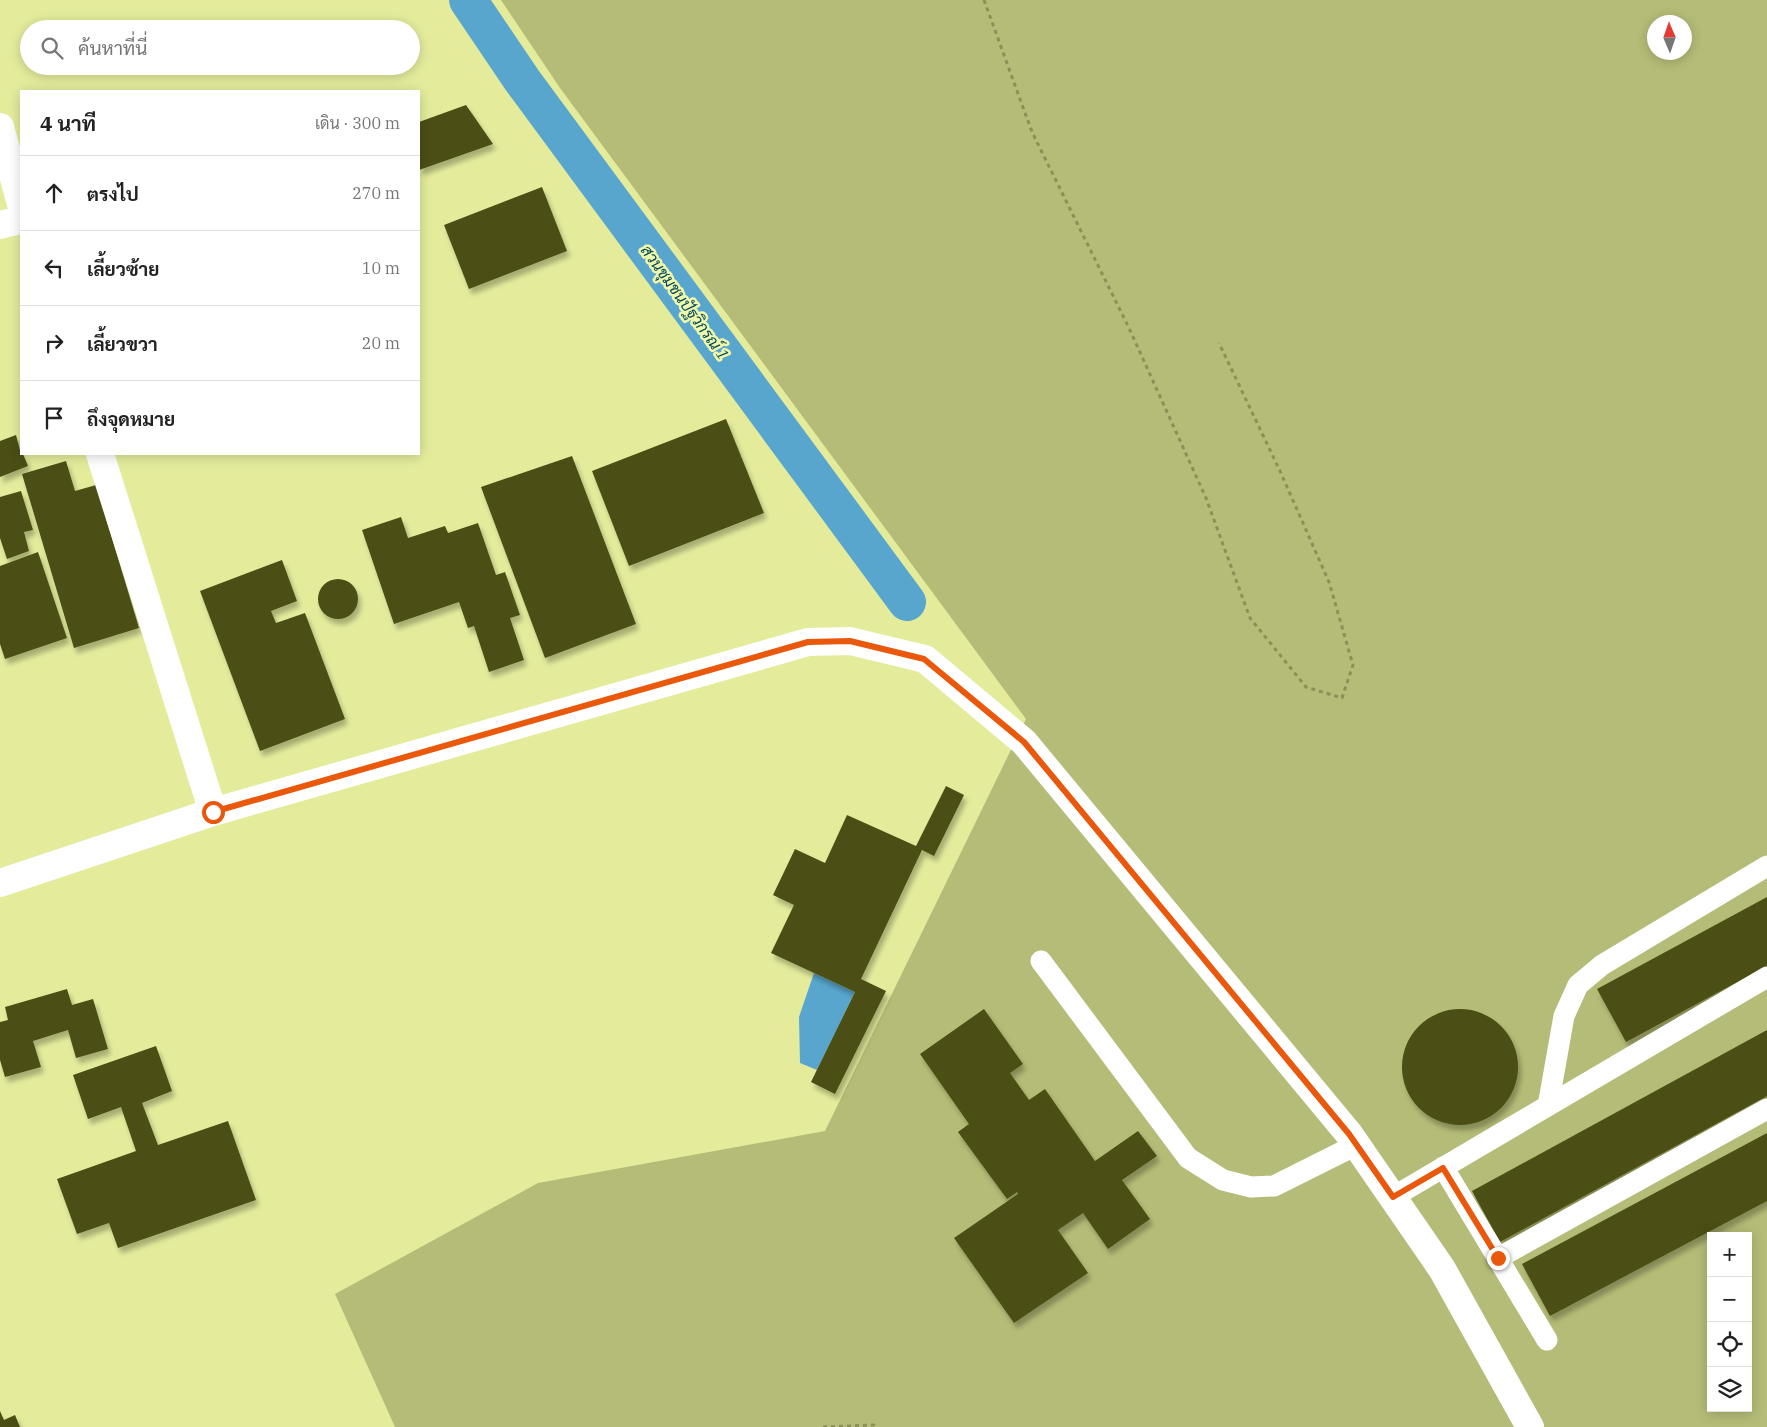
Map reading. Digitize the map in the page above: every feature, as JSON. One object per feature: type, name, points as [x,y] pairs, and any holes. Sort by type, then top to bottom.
[{"type":"street","points":[[0,127],[20,200]]},
{"type":"street","points":[[0,225],[20,220]]},
{"type":"street","points":[[100,455],[213,812]]},
{"type":"street","points":[[0,883],[213,812],[808,642],[850,641],[924,659],[1024,742],[1356,1145],[1442,1269],[1530,1427]]},
{"type":"lane","points":[[1548,1106],[1564,1016],[1578,985],[1602,965],[1767,866]]},
{"type":"lane","points":[[1041,961],[1188,1158],[1223,1180],[1251,1186],[1274,1186],[1356,1145]]},
{"type":"lane","points":[[1393,1197],[1767,977]]},
{"type":"lane","points":[[1498,1258],[1767,1109]]},
{"type":"lane","points":[[1443,1168],[1547,1340]]},
{"type":"path","points":[[984,0],[1032,132],[1129,328],[1206,498],[1250,618],[1306,687],[1342,698],[1353,665],[1329,582],[1280,471],[1219,342]]},
{"type":"path","points":[[823,1427],[874,1425],[876,1427]]},
{"type":"green space","points":[[501,0],[1767,0],[1767,1427],[395,1427],[335,1294],[538,1183],[825,1131],[1026,719],[560,88]]},
{"type":"water","points":[[814,973],[855,992],[817,1070],[800,1063],[799,1017]]},
{"type":"building","points":[[466,105],[493,144],[420,170],[420,122]]},
{"type":"building","points":[[542,187],[567,251],[469,289],[444,225]]},
{"type":"building","points":[[726,419],[764,513],[629,566],[592,471]]},
{"type":"building","points":[[16,435],[20,455],[23,455],[28,466],[0,477],[0,441]]},
{"type":"building","points":[[572,456],[636,624],[545,658],[481,487]]},
{"type":"building","points":[[66,461],[75,491],[96,485],[139,628],[74,648],[22,474]]},
{"type":"building","points":[[21,491],[33,530],[24,532],[29,551],[7,559],[0,538],[0,497]]},
{"type":"building","points":[[401,517],[408,538],[445,526],[448,533],[478,523],[496,575],[505,572],[520,615],[510,618],[524,660],[489,672],[474,626],[468,628],[459,602],[394,624],[362,530]]},
{"type":"building","points":[[38,552],[67,638],[5,659],[0,644],[0,566]]},
{"type":"building","points":[[282,560],[297,601],[271,611],[276,623],[305,613],[345,719],[260,751],[200,591]]},
{"type":"building","points":[[338,579],[352,585],[358,599],[352,613],[338,619],[324,613],[318,599],[324,585]]},
{"type":"building","points":[[946,786],[964,795],[934,856],[922,850],[861,979],[886,991],[835,1094],[811,1082],[855,992],[771,953],[794,905],[773,895],[795,849],[825,863],[847,815],[916,846]]},
{"type":"building","points":[[1767,897],[1767,966],[1626,1042],[1597,989]]},
{"type":"building","points":[[67,989],[72,1005],[93,999],[108,1049],[76,1058],[68,1030],[33,1041],[41,1067],[5,1077],[0,1060],[0,1022],[8,1020],[5,1007]]},
{"type":"building","points":[[984,1009],[1023,1064],[1010,1073],[1029,1100],[1045,1089],[1095,1161],[1138,1131],[1157,1156],[1122,1180],[1150,1219],[1108,1249],[1083,1213],[1058,1230],[1088,1273],[1014,1323],[954,1238],[1018,1194],[1017,1192],[1007,1199],[958,1132],[969,1124],[920,1054]]},
{"type":"building","points":[[1460,1009],[1482,1013],[1501,1026],[1514,1045],[1518,1067],[1514,1089],[1501,1108],[1482,1121],[1460,1125],[1438,1121],[1419,1108],[1406,1089],[1402,1067],[1406,1045],[1419,1026],[1438,1013]]},
{"type":"building","points":[[1767,1030],[1767,1096],[1500,1242],[1472,1191]]},
{"type":"building","points":[[156,1046],[172,1091],[142,1103],[158,1145],[228,1121],[256,1200],[118,1248],[109,1223],[77,1234],[57,1179],[136,1151],[121,1107],[88,1119],[73,1075]]},
{"type":"building","points":[[1767,1133],[1767,1201],[1550,1316],[1522,1264]]},
{"type":"building","points":[[0,1411],[4,1420],[15,1415],[20,1427],[0,1427]]},
{"type":"waterway","name":"สวนชุมชนปัฐวิกรณ์ 1","points":[[468,0],[522,80],[907,602]]},
{"type":"route","points":[[213,812],[808,642],[850,641],[924,659],[1024,742],[1349,1134],[1393,1197],[1443,1168],[1498,1258]]}]
